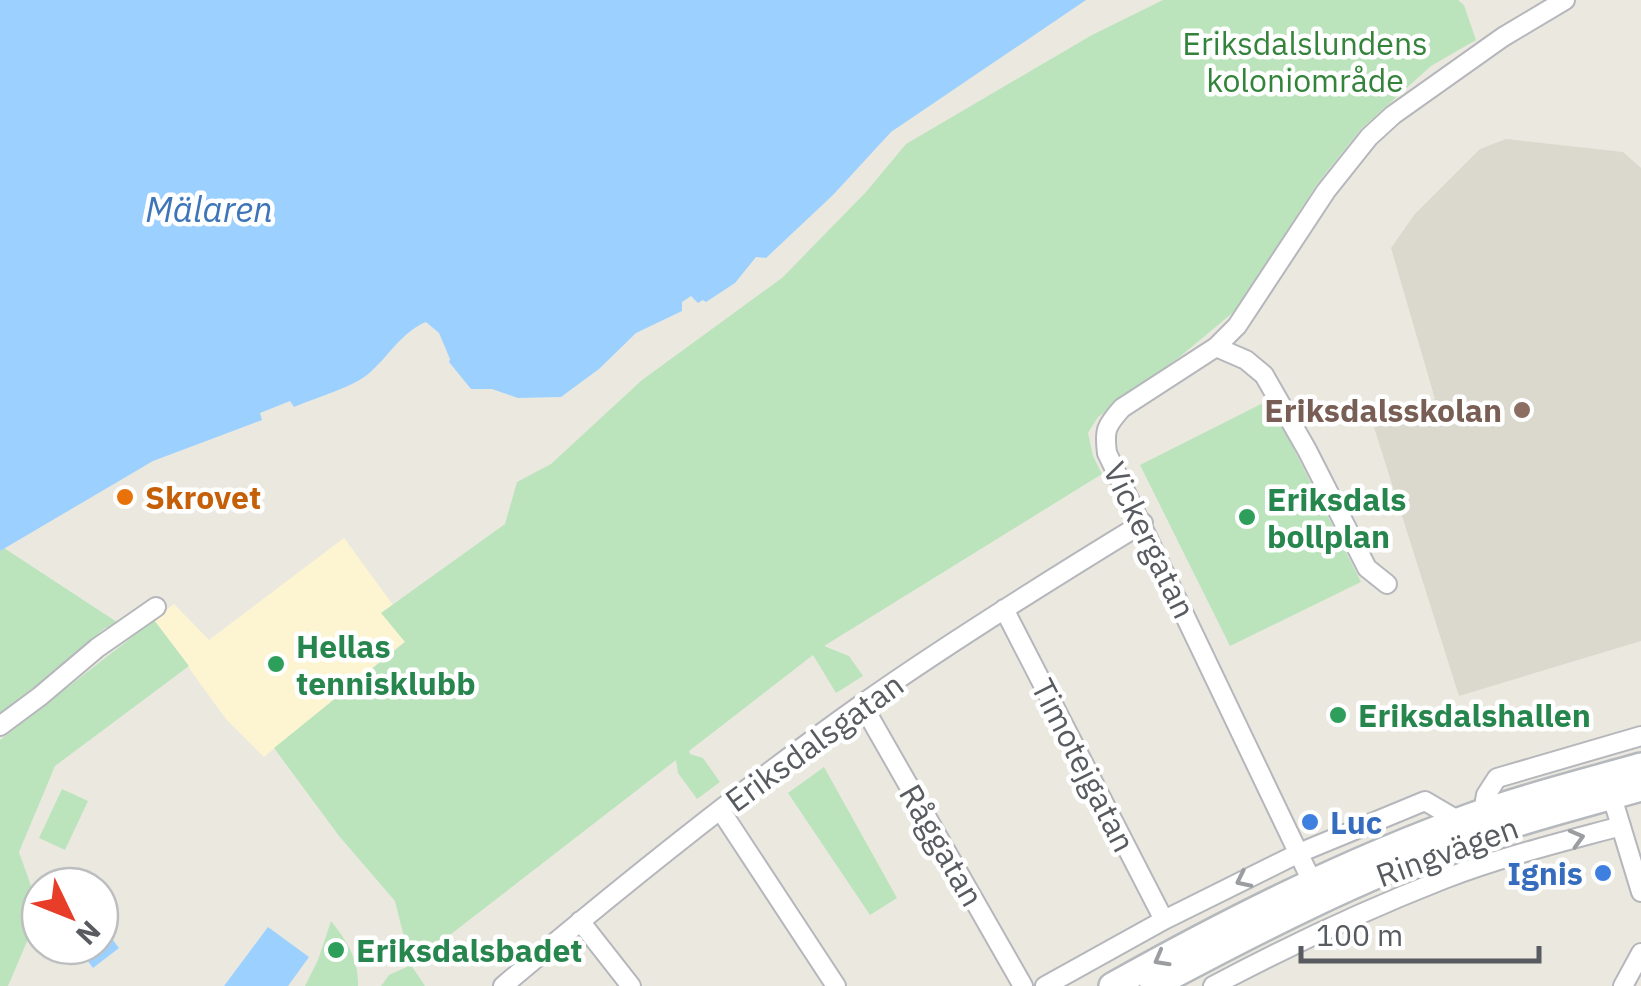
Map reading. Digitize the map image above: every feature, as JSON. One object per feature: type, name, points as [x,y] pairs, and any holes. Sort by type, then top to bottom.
[{"type":"main road","name":"Ringvägen","points":[[1317,891],[1403,864],[1609,786],[1641,766]]},
{"type":"main road","name":"Ringvägen","points":[[1112,986],[1471,817],[1609,786],[1641,788]]},
{"type":"main road","name":"Ringvägen","points":[[1153,986],[1215,940]]},
{"type":"street","name":"Vickergatan","points":[[1317,891],[1108,454],[1104,433],[1122,408],[1216,347],[1237,326],[1326,192],[1392,115],[1503,37],[1565,0]]},
{"type":"street","points":[[1216,347],[1246,360],[1264,375],[1367,568],[1387,584]]},
{"type":"street","name":"Eriksdalsgatan","points":[[504,986],[580,921],[862,704],[1004,609],[1143,524]]},
{"type":"street","points":[[0,726],[97,648],[156,607]]},
{"type":"street","name":"Timotejgatan","points":[[1004,609],[1164,920]]},
{"type":"street","name":"Råggatan","points":[[862,704],[1023,986]]},
{"type":"street","name":"Ringvägen","points":[[1045,986],[1164,920],[1300,852],[1424,801],[1471,817],[1497,778],[1641,736]]},
{"type":"street","points":[[1609,786],[1641,892]]},
{"type":"street","points":[[721,811],[836,986]]},
{"type":"street","name":"Ringvägen","points":[[1214,986],[1235,981],[1372,909],[1446,878],[1621,826]]},
{"type":"street","points":[[580,921],[632,986]]},
{"type":"street","points":[[1215,940],[1235,981]]},
{"type":"street","points":[[1623,986],[1641,953]]},
{"type":"shaded area","name":"Eriksdalsskolan","points":[[1506,139],[1623,152],[1641,168],[1641,641],[1459,696],[1372,421],[1435,399],[1391,248],[1414,215],[1480,149]]},
{"type":"shaded area","points":[[344,538],[393,605],[382,613],[405,641],[264,757],[226,719],[154,620],[174,604],[209,640]]},
{"type":"green space","name":"Eriksdalslundens koloniområde","points":[[1163,0],[1458,0],[1464,5],[1476,40],[1431,66],[1361,129],[1317,184],[1236,310],[1098,417],[1088,433],[1102,474],[824,646],[849,656],[863,676],[836,693],[813,655],[689,751],[703,758],[720,782],[697,799],[678,773],[676,760],[411,965],[395,901],[339,836],[274,748],[405,642],[381,613],[505,524],[517,482],[551,464],[642,380],[782,278],[866,192],[906,144],[1092,35]]},
{"type":"green space","name":"Eriksdals bollplan","points":[[1269,400],[1361,582],[1230,646],[1140,465]]},
{"type":"green space","points":[[4,548],[123,626],[105,628],[0,715],[0,551]]},
{"type":"green space","points":[[154,620],[189,666],[55,766],[19,852],[24,866],[20,866],[20,958],[8,986],[0,986],[0,740]]},
{"type":"green space","points":[[824,767],[897,898],[870,915],[788,793]]},
{"type":"green space","points":[[62,789],[88,801],[65,850],[39,838]]},
{"type":"green space","name":"Eriksdalsbadet","points":[[331,921],[351,951],[358,986],[305,986]]},
{"type":"green space","points":[[411,965],[425,986],[381,986],[389,975]]},
{"type":"water","name":"Mälaren","points":[[0,0],[1086,0],[891,132],[833,195],[766,258],[756,257],[735,283],[706,302],[698,303],[691,296],[682,302],[682,311],[636,333],[599,369],[561,397],[518,398],[492,389],[471,389],[449,362],[439,333],[426,322],[409,332],[360,379],[294,407],[290,401],[260,413],[262,420],[153,461],[0,551]]},
{"type":"water","points":[[268,927],[309,957],[288,986],[224,986]]},
{"type":"place","name":"Eriksdalsskolan","points":[[1522,410]]},
{"type":"place","name":"Skrovet","points":[[125,497]]},
{"type":"place","name":"Eriksdals bollplan","points":[[1247,517]]},
{"type":"place","name":"Hellas tennisklubb","points":[[276,664]]},
{"type":"place","name":"Eriksdalshallen","points":[[1338,715]]},
{"type":"place","name":"Luc","points":[[1310,822]]},
{"type":"place","name":"Ignis","points":[[1603,873]]},
{"type":"place","name":"Eriksdalsbadet","points":[[336,950]]}]
